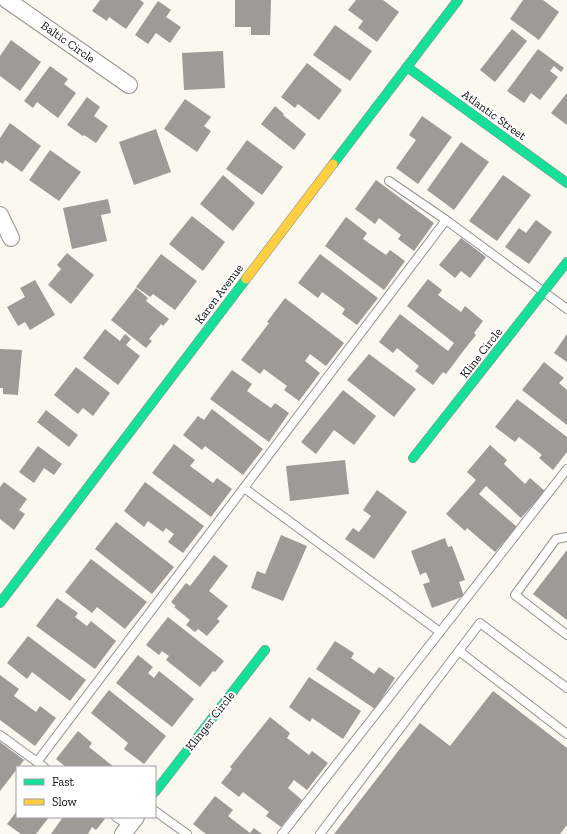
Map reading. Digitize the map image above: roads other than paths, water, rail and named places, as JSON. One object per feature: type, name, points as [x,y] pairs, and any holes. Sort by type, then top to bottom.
[{"type":"street","name":"Baltic Circle","points":[[7,0],[129,85]]},
{"type":"street","name":"Karen Avenue","points":[[0,603],[458,0]]},
{"type":"street","name":"Atlantic Street","points":[[407,67],[567,183]]},
{"type":"street","points":[[0,215],[11,238]]},
{"type":"street","name":"Kline Circle","points":[[413,458],[567,262]]},
{"type":"street","name":"Klinger Circle","points":[[156,791],[265,650]]},
{"type":"lane","points":[[390,181],[446,220],[567,310]]},
{"type":"lane","points":[[0,735],[41,765],[244,488],[446,220]]},
{"type":"lane","points":[[282,834],[567,469]]},
{"type":"lane","points":[[244,488],[440,632]]},
{"type":"lane","points":[[567,537],[556,539],[515,595],[567,635]]},
{"type":"lane","points":[[320,834],[480,623],[567,688]]},
{"type":"lane","points":[[459,651],[567,734]]},
{"type":"lane","points":[[156,812],[187,834]]},
{"type":"lane","points":[[117,818],[129,826]]}]
